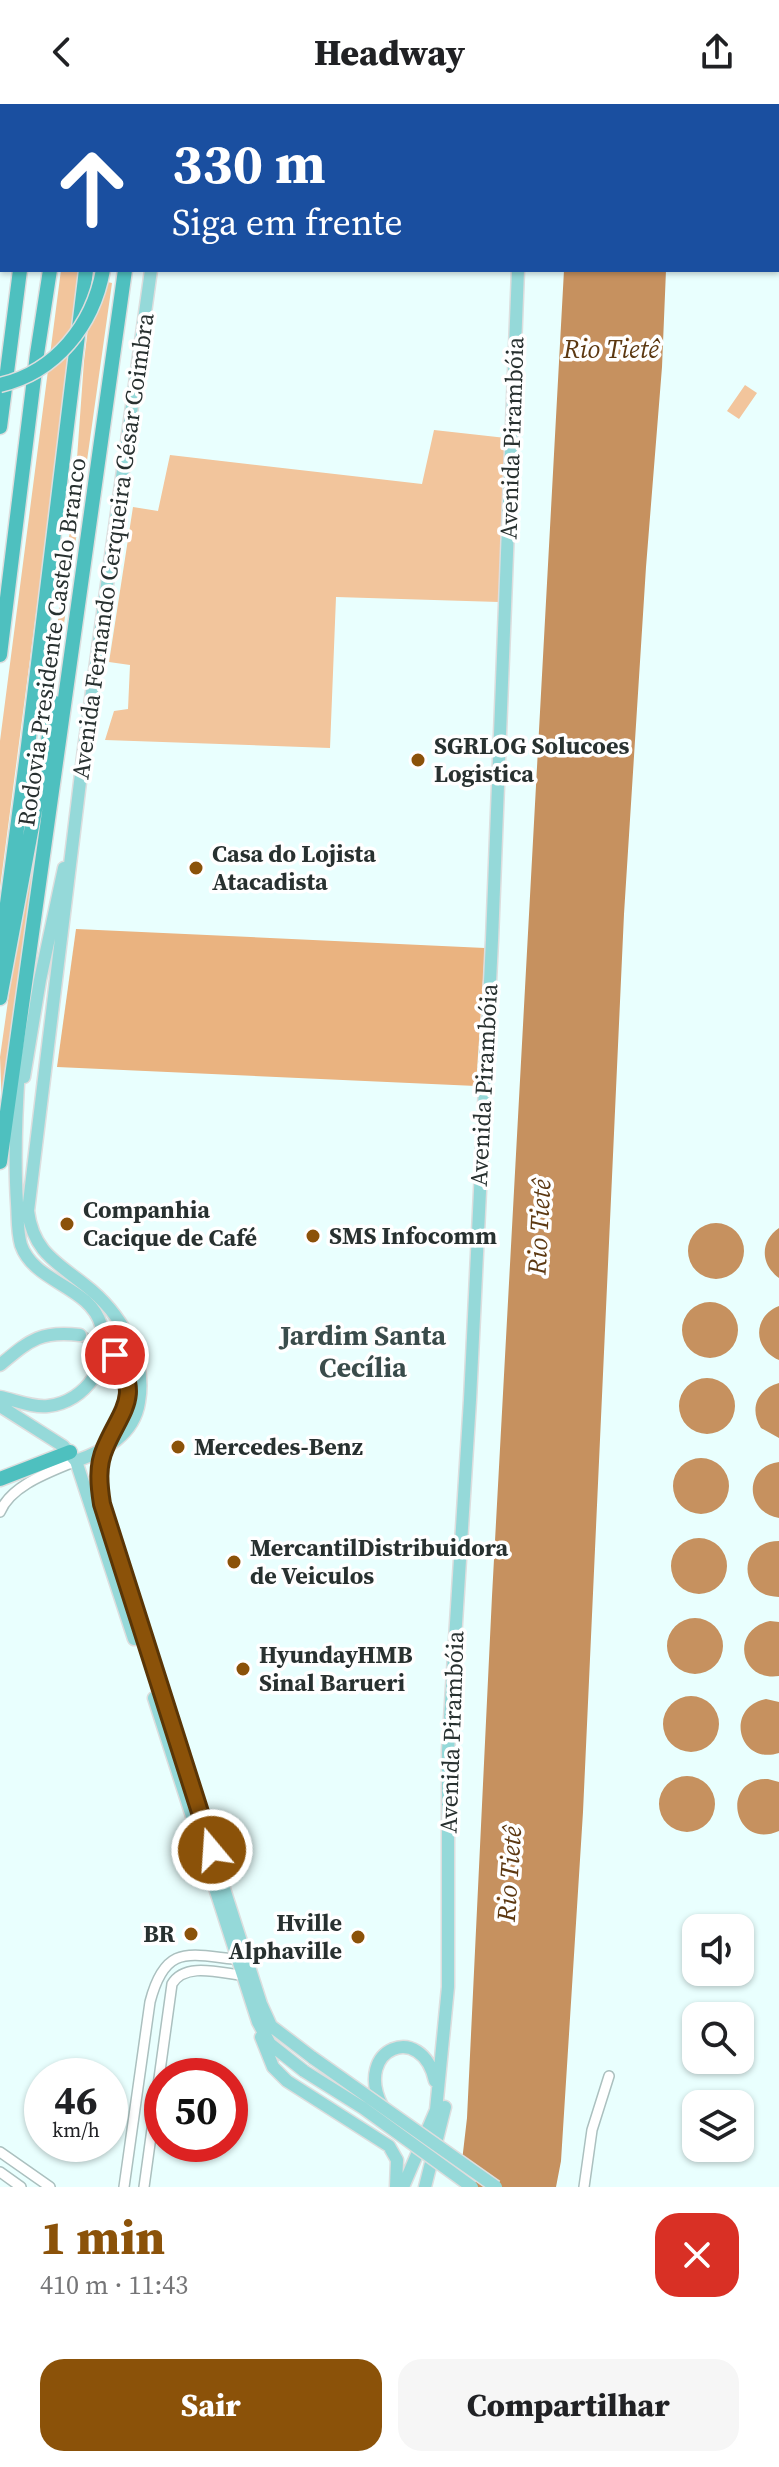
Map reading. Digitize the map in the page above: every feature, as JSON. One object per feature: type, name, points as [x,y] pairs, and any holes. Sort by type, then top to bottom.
[{"type":"highway","points":[[0,427],[20,272]]},
{"type":"highway","name":"Rodovia Presidente Castelo Branco","points":[[0,655],[50,272]]},
{"type":"highway","name":"Rodovia Presidente Castelo Branco","points":[[0,956],[86,272]]},
{"type":"highway","points":[[0,385],[29,374],[71,343],[88,319],[102,272]]},
{"type":"highway","name":"Rodovia Presidente Castelo Branco","points":[[0,1162],[125,272]]},
{"type":"highway","points":[[0,998],[49,748],[88,492],[106,417]]},
{"type":"highway","points":[[0,1479],[73,1456]]},
{"type":"main road","name":"Avenida Fernando Cerqueira César Coimbra","points":[[76,822],[151,272]]},
{"type":"main road","name":"Avenida Pirambóia","points":[[444,2044],[449,1957],[448,1751],[471,1387],[508,576],[512,424],[504,409],[506,356],[515,339],[518,272]]},
{"type":"main road","points":[[16,1127],[52,917],[76,822]]},
{"type":"main road","points":[[73,1456],[105,1448],[119,1439],[131,1426],[139,1407],[141,1387],[134,1350],[109,1308],[48,1256],[31,1232],[28,1211],[76,822]]},
{"type":"main road","points":[[0,1397],[37,1406],[64,1401],[87,1387],[97,1373],[104,1348],[101,1322],[88,1305],[36,1267],[22,1248],[18,1234],[16,1127],[25,985]]},
{"type":"main road","points":[[0,1365],[40,1336],[80,1335]]},
{"type":"main road","points":[[115,1355],[127,1377],[127,1401],[119,1424],[105,1448],[99,1486],[113,1547],[242,1960],[268,2058],[279,2074],[389,2146],[397,2160],[401,2185]]},
{"type":"main road","points":[[0,1406],[73,1456],[242,1960]]},
{"type":"main road","points":[[83,1484],[99,1486]]},
{"type":"main road","points":[[246,1976],[271,2026],[496,2187]]},
{"type":"main road","points":[[258,2022],[270,2044],[304,2071],[363,2108],[472,2187]]},
{"type":"main road","points":[[401,2185],[432,2122],[444,2044]]},
{"type":"main road","points":[[401,2185],[424,2183],[446,2099],[448,2066],[444,2044]]},
{"type":"main road","points":[[382,2106],[374,2087],[374,2072],[380,2059],[395,2049],[414,2049],[427,2058],[438,2097]]},
{"type":"street","points":[[0,1512],[20,1489],[73,1456]]},
{"type":"street","points":[[124,2187],[150,2002],[162,1969],[177,1957],[189,1955],[242,1960]]},
{"type":"street","points":[[161,2058],[168,2000],[177,1975],[189,1971],[246,1976]]},
{"type":"street","points":[[584,2187],[592,2130],[609,2076]]},
{"type":"street","points":[[138,2091],[144,2092]]},
{"type":"street","points":[[0,2152],[50,2187]]},
{"type":"street","points":[[144,2187],[147,2162]]},
{"type":"street","points":[[0,2172],[21,2187]]},
{"type":"shaded area","points":[[61,272],[81,272],[0,888],[0,741]]},
{"type":"shaded area","points":[[94,279],[112,283],[63,631],[38,768],[74,500],[84,361]]},
{"type":"shaded area","points":[[745,385],[757,393],[739,419],[727,411]]},
{"type":"shaded area","points":[[434,430],[506,438],[499,602],[336,597],[330,748],[105,740],[114,711],[128,709],[130,665],[109,662],[133,507],[158,511],[170,455],[422,484]]},
{"type":"shaded area","points":[[60,717],[2,1108],[0,1057],[10,987]]},
{"type":"shaded area","points":[[76,929],[485,948],[476,1086],[57,1067]]},
{"type":"water","name":"Rio Tietê","points":[[564,272],[666,272],[624,914],[583,1812],[561,2161],[556,2187],[459,2187],[467,2118]]},
{"type":"water","points":[[716,1223],[736,1231],[744,1251],[736,1271],[716,1279],[696,1271],[688,1251],[696,1231]]},
{"type":"water","points":[[779,1228],[779,1278],[768,1266],[765,1253],[768,1239]]},
{"type":"water","points":[[710,1302],[730,1310],[738,1330],[730,1350],[710,1358],[690,1350],[682,1330],[690,1310]]},
{"type":"water","points":[[779,1306],[779,1360],[764,1348],[759,1333],[764,1318]]},
{"type":"water","points":[[707,1378],[727,1386],[735,1406],[727,1426],[707,1434],[687,1426],[679,1406],[687,1386]]},
{"type":"water","points":[[779,1383],[779,1438],[761,1428],[756,1407],[760,1395]]},
{"type":"water","points":[[701,1458],[721,1466],[729,1486],[721,1506],[701,1514],[681,1506],[673,1486],[681,1466]]},
{"type":"water","points":[[779,1462],[779,1518],[759,1507],[753,1489],[759,1472]]},
{"type":"water","points":[[699,1538],[719,1546],[727,1566],[719,1586],[699,1594],[679,1586],[671,1566],[679,1546]]},
{"type":"water","points":[[779,1541],[779,1597],[765,1595],[755,1588],[749,1579],[748,1569],[749,1559],[755,1550],[765,1543]]},
{"type":"water","points":[[695,1618],[715,1626],[723,1646],[715,1666],[695,1674],[675,1666],[667,1646],[675,1626]]},
{"type":"water","points":[[770,1621],[779,1622],[779,1676],[765,1676],[755,1671],[744,1654],[749,1634],[757,1626]]},
{"type":"water","points":[[691,1696],[711,1704],[719,1724],[711,1744],[691,1752],[671,1744],[663,1724],[671,1704]]},
{"type":"water","points":[[766,1699],[779,1702],[779,1753],[765,1755],[746,1744],[741,1734],[741,1723],[753,1704]]},
{"type":"water","points":[[687,1776],[707,1784],[715,1804],[707,1824],[687,1832],[667,1824],[659,1804],[667,1784]]},
{"type":"water","points":[[768,1779],[779,1782],[779,1831],[763,1834],[751,1831],[742,1823],[738,1800],[743,1790],[753,1782]]},
{"type":"tunnel","points":[[80,1335],[109,1351]]},
{"type":"place","name":"SGRLOG Solucoes Logistica","points":[[418,760]]},
{"type":"place","name":"Casa do Lojista Atacadista","points":[[196,868]]},
{"type":"place","name":"Companhia Cacique de Café","points":[[67,1224]]},
{"type":"place","name":"SMS Infocomm","points":[[313,1236]]},
{"type":"place","name":"Mercedes-Benz","points":[[178,1447]]},
{"type":"place","name":"MercantilDistribuidora de Veiculos","points":[[234,1562]]},
{"type":"place","name":"HyundayHMB Sinal Barueri","points":[[243,1669]]},
{"type":"place","name":"BR","points":[[191,1934]]},
{"type":"place","name":"Hville Alphaville","points":[[358,1937]]},
{"type":"district","name":"Jardim Santa Cecília","points":[[363,1351]]},
{"type":"route","points":[[115,1355],[127,1377],[127,1401],[100,1466],[102,1504],[212,1850]]}]
